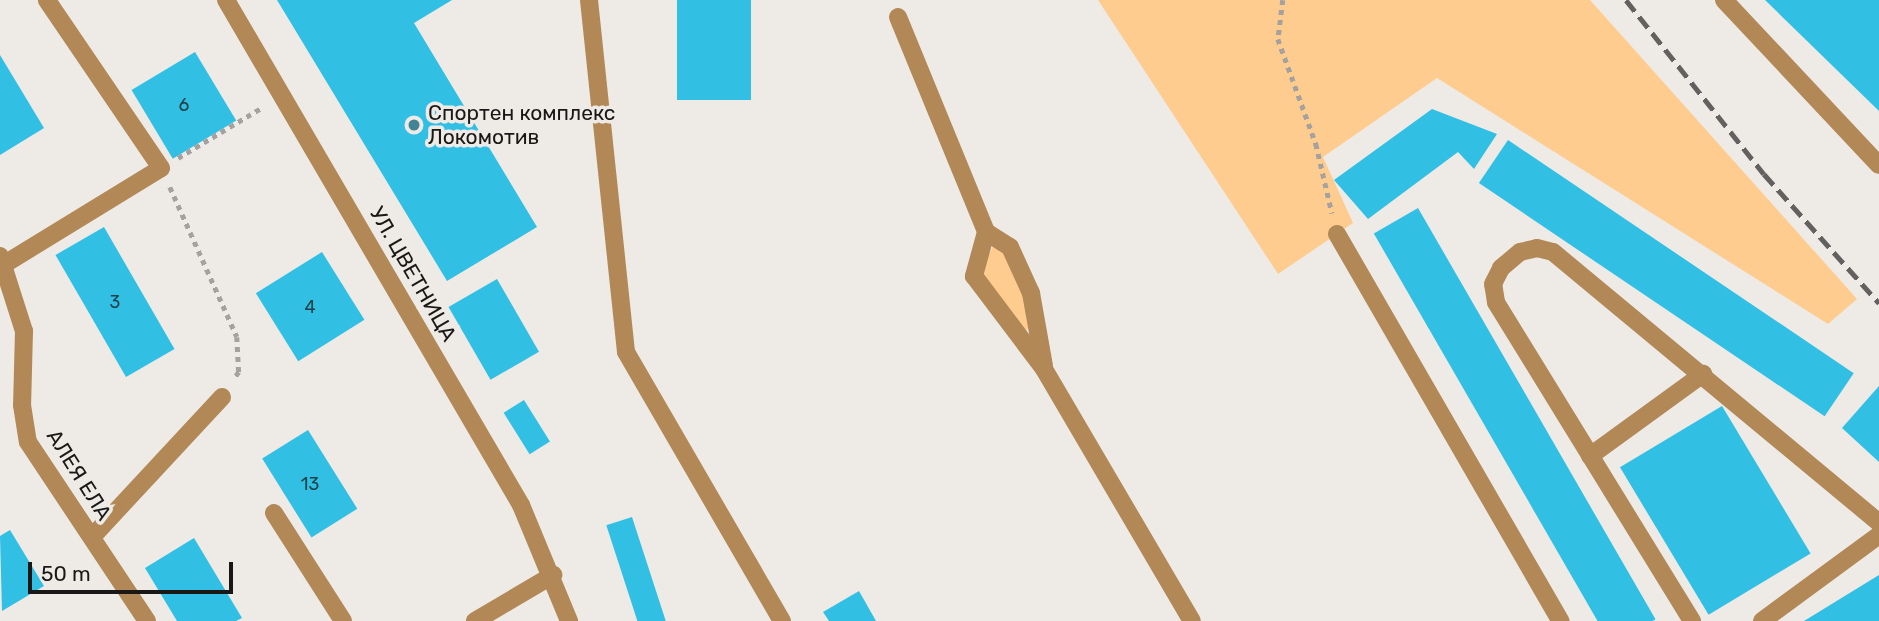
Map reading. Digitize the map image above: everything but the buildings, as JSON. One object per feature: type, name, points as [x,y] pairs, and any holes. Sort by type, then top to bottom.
[{"type":"street","points":[[1,260],[162,168],[47,0]]},
{"type":"street","name":"УЛ. ЦВЕТНИЦА","points":[[226,0],[521,505],[553,575],[569,621]]},
{"type":"street","points":[[589,0],[626,352],[782,621]]},
{"type":"street","points":[[1724,0],[1879,166]]},
{"type":"street","points":[[898,17],[986,232],[1010,247],[1031,293],[1044,369]]},
{"type":"street","points":[[986,232],[974,276],[1044,369],[1192,621]]},
{"type":"street","points":[[1337,234],[1560,621]]},
{"type":"street","points":[[1692,621],[1496,302],[1493,284],[1501,268],[1520,252],[1536,248],[1553,252],[1879,523]]},
{"type":"street","name":"АЛЕЯ ЕЛА","points":[[1,260],[24,331],[22,405],[28,442],[148,621]]},
{"type":"street","points":[[1590,456],[1703,374]]},
{"type":"street","points":[[92,537],[222,397]]},
{"type":"street","points":[[274,513],[343,621]]},
{"type":"street","points":[[1762,621],[1879,535]]},
{"type":"street","points":[[475,621],[553,575]]},
{"type":"path","points":[[1283,0],[1278,39],[1316,144],[1337,234]]},
{"type":"path","points":[[222,397],[239,372],[237,337],[162,168],[282,95]]},
{"type":"shaded area","points":[[1098,0],[1590,0],[1857,299],[1828,324],[1437,78],[1323,157],[1353,223],[1278,274]]},
{"type":"shaded area","points":[[996,241],[1027,291],[1033,324],[1020,336],[980,282],[982,267]]},
{"type":"railway","points":[[1626,0],[1764,174],[1879,303]]},
{"type":"place","name":"Спортен комплекс Локомотив","points":[[414,125]]}]
